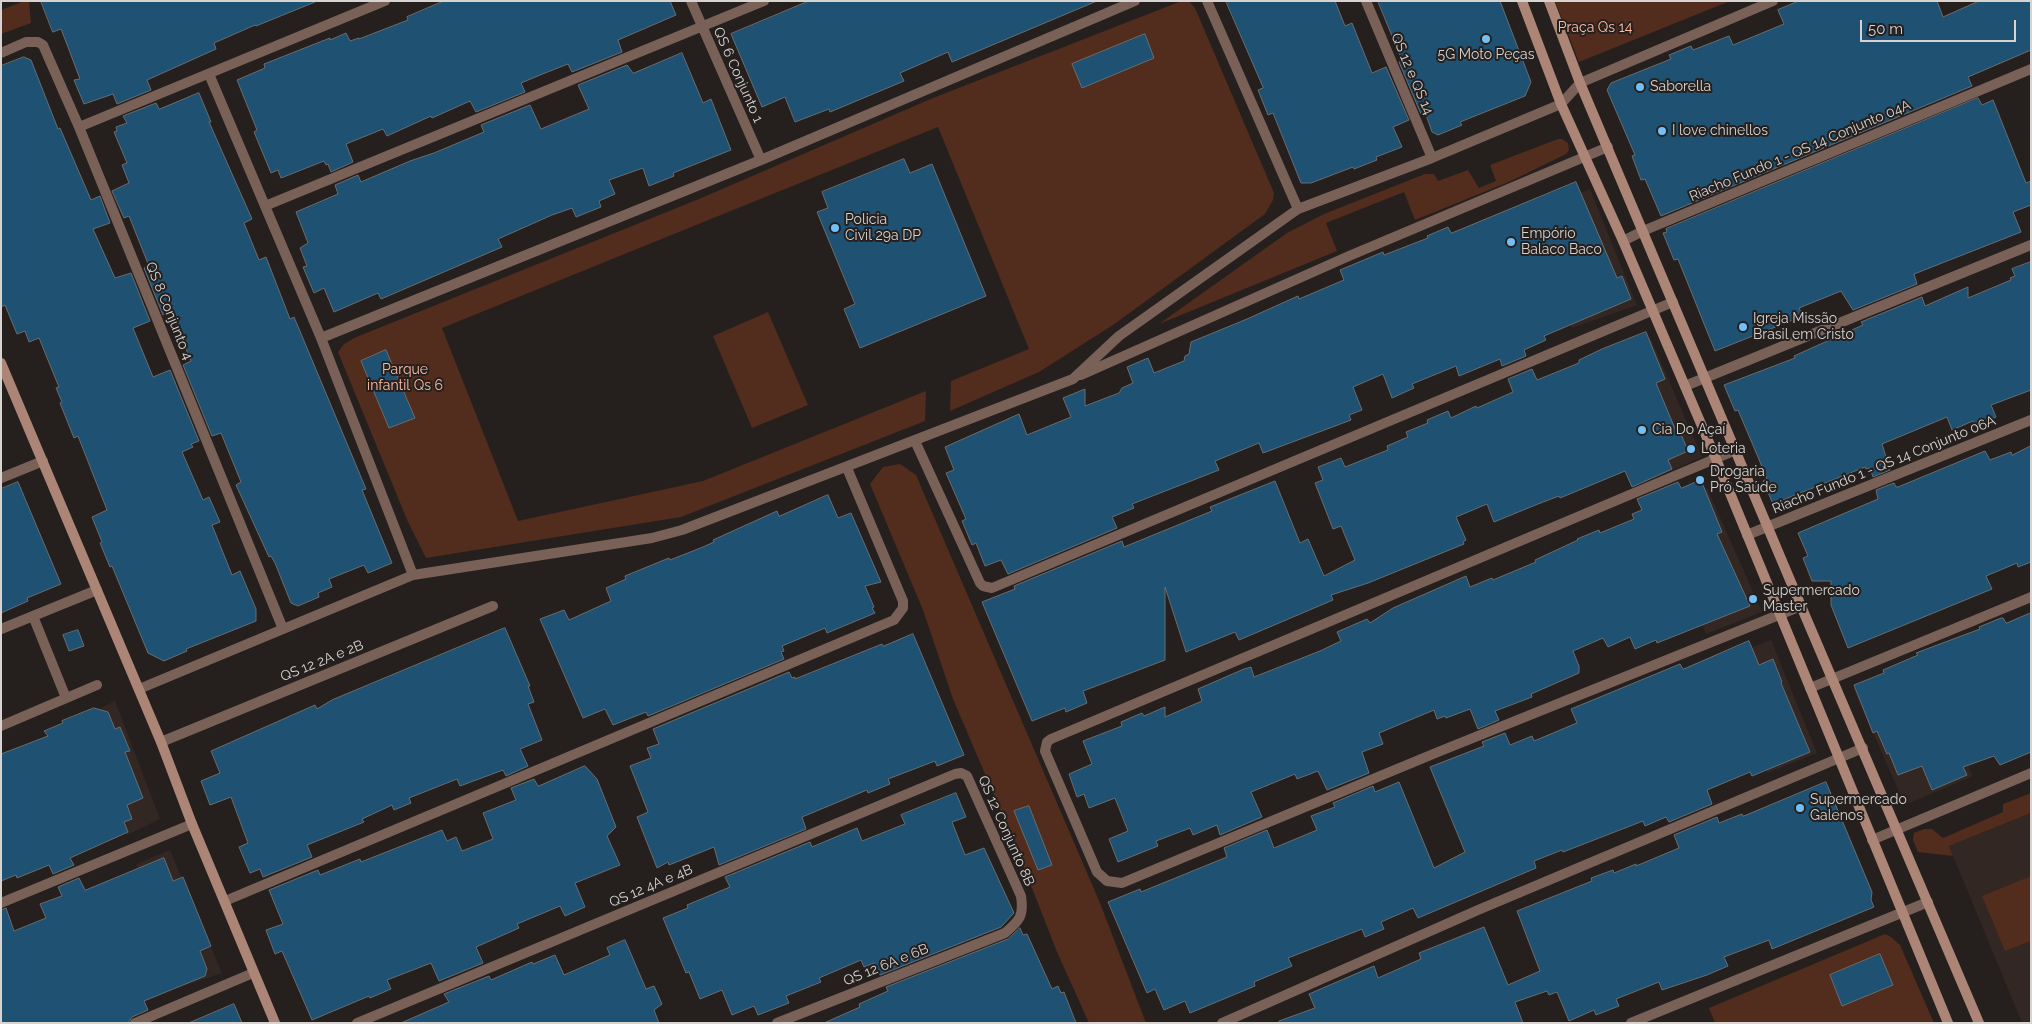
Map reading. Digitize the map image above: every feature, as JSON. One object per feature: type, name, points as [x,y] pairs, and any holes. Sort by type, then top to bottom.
[{"type":"street","points":[[80,127],[385,1]]},
{"type":"street","name":"QS 6 Conjunto 1","points":[[691,1],[761,160]]},
{"type":"street","points":[[265,206],[764,1]]},
{"type":"street","points":[[321,338],[761,160],[1135,1]]},
{"type":"street","points":[[1207,1],[1298,209]]},
{"type":"street","name":"QS 12 e QS 14","points":[[1366,1],[1432,158]]},
{"type":"street","points":[[1522,1],[1561,104],[1686,386],[1948,1023]]},
{"type":"street","points":[[1549,1],[1580,83],[1980,1023]]},
{"type":"street","points":[[1073,379],[1119,336],[1298,209],[1432,158],[1561,104],[1580,83],[1773,1]]},
{"type":"street","name":"QS 8 Conjunto 4","points":[[1,53],[26,42],[38,42],[43,45],[80,127],[283,629]]},
{"type":"street","name":"Riacho Fundo 1 - QS 14 Conjunto 04A","points":[[1623,241],[2031,69]]},
{"type":"street","points":[[209,74],[321,338],[413,575]]},
{"type":"street","points":[[139,689],[413,575],[652,538],[682,530],[847,468],[1073,379],[1349,256],[1608,147]]},
{"type":"street","points":[[1686,386],[2031,245]]},
{"type":"street","points":[[914,441],[980,583],[983,586],[992,588],[1673,302]]},
{"type":"street","points":[[1,364],[161,742],[192,824],[274,1023]]},
{"type":"street","name":"Riacho Fundo 1 - QS 14 Conjunto 06A","points":[[1747,535],[2031,420]]},
{"type":"street","points":[[1736,450],[1051,739],[1047,742],[1045,751],[1097,872],[1107,881],[1122,883],[1438,752],[1801,606]]},
{"type":"street","points":[[1,478],[43,461]]},
{"type":"street","points":[[225,901],[894,620],[902,608],[903,601],[847,468]]},
{"type":"street","points":[[1,629],[97,590]]},
{"type":"street","points":[[1810,688],[2031,597]]},
{"type":"street","name":"QS 12 2A e 2B","points":[[161,742],[493,606]]},
{"type":"street","points":[[33,616],[66,698]]},
{"type":"street","points":[[1,726],[97,685]]},
{"type":"street","points":[[1222,1023],[1478,910],[1863,748]]},
{"type":"street","name":"QS 12 Conjunto 8B","points":[[955,774],[961,773],[967,776],[1020,896],[1023,909],[1018,921],[1005,933]]},
{"type":"street","points":[[1872,840],[2031,773]]},
{"type":"street","name":"QS 12 4A e 4B","points":[[358,1023],[955,774]]},
{"type":"street","points":[[1,903],[192,824]]},
{"type":"street","points":[[1631,1023],[1928,902]]},
{"type":"street","name":"QS 12 6A e 6B","points":[[777,1023],[1005,933]]},
{"type":"street","points":[[135,1023],[253,973]]},
{"type":"shaded area","points":[[1590,189],[1637,305],[1572,328],[1525,216]]},
{"type":"shaded area","points":[[1650,337],[1702,457],[1643,483],[1591,362]]},
{"type":"shaded area","points":[[1707,488],[1762,612],[1706,634],[1654,510]]},
{"type":"shaded area","points":[[1771,640],[1817,753],[1767,773],[1720,660]]},
{"type":"shaded area","points":[[1919,660],[1973,776],[1905,805],[1853,688]]},
{"type":"shaded area","points":[[115,701],[160,819],[127,835],[79,719]]},
{"type":"shaded area","points":[[2031,813],[2031,1023],[2022,1023],[1949,846]]},
{"type":"shaded area","points":[[170,850],[222,973],[186,985],[136,864]]},
{"type":"green space","points":[[24,1],[29,1],[31,23],[1,34],[1,10]]},
{"type":"green space","name":"Parque infantil Qs 6","points":[[1189,1],[1195,8],[1274,193],[1273,200],[1265,214],[1113,325],[1039,372],[950,411],[951,381],[1029,349],[938,127],[442,328],[518,521],[703,481],[926,391],[925,421],[681,517],[426,558],[408,522],[338,352],[344,344],[354,338],[699,199],[933,98],[1179,2]]},
{"type":"green space","name":"Praça Qs 14","points":[[1555,1],[1730,1],[1579,62]]},
{"type":"green space","points":[[1558,139],[1568,143],[1569,150],[1566,154],[1511,181],[1415,220],[1404,192],[1326,223],[1337,251],[1159,324],[1287,233],[1324,214],[1425,174],[1434,174],[1438,181],[1468,170],[1479,188],[1496,181],[1490,165]]},
{"type":"green space","points":[[768,312],[808,405],[752,428],[713,336]]},
{"type":"green space","points":[[900,464],[916,475],[1100,903],[1146,1023],[1089,1023],[1057,952],[1014,842],[953,699],[923,610],[870,484],[883,467]]},
{"type":"green space","points":[[2031,793],[2031,813],[1949,846],[1953,856],[1918,852],[1913,840],[1914,833],[1924,829],[1932,829],[1943,838],[2003,812],[2003,804]]},
{"type":"green space","points":[[2031,876],[2031,941],[2005,951],[1982,896]]},
{"type":"green space","points":[[1885,934],[1900,945],[1934,1023],[1715,1023],[1709,1008]]},
{"type":"building","points":[[41,1],[315,2],[214,43],[216,49],[147,80],[151,90],[117,104],[113,94],[84,104],[74,80],[80,79],[61,29],[53,32]]},
{"type":"building","points":[[444,1],[670,1],[676,15],[618,40],[622,52],[572,72],[568,64],[545,73],[521,83],[525,92],[476,112],[470,101],[387,136],[383,129],[346,144],[353,162],[331,172],[328,164],[326,165],[324,161],[281,178],[278,170],[271,173],[254,132],[257,130],[237,80],[265,68],[264,64],[330,38],[330,40],[346,33],[350,41],[359,39],[408,20],[407,17]]},
{"type":"building","points":[[809,1],[1097,1],[952,62],[948,52],[900,73],[904,81],[830,112],[829,109],[795,122],[785,97],[762,107],[731,34]]},
{"type":"building","points":[[1226,1],[1335,1],[1345,26],[1352,23],[1372,73],[1386,67],[1409,120],[1393,127],[1402,147],[1376,157],[1377,160],[1354,169],[1353,167],[1311,183],[1301,183],[1273,113],[1268,115],[1258,90],[1263,88]]},
{"type":"building","points":[[1378,1],[1500,1],[1531,82],[1525,96],[1460,122],[1462,125],[1438,135],[1432,132],[1425,112],[1421,114],[1399,62],[1402,61]]},
{"type":"building","points":[[1799,1],[1937,1],[1943,17],[1979,1],[2031,1],[2031,50],[1968,77],[1972,86],[1661,216],[1645,179],[1641,180],[1632,156],[1635,155],[1607,90],[1611,83],[1671,59],[1669,55],[1691,46],[1693,50],[1729,36],[1733,45],[1784,24],[1778,10]]},
{"type":"building","points":[[1145,34],[1154,58],[1082,88],[1072,64]]},
{"type":"building","points":[[682,53],[703,103],[711,99],[731,150],[673,173],[674,176],[649,186],[643,168],[609,180],[615,194],[599,201],[601,207],[576,217],[572,208],[552,215],[498,239],[502,247],[381,299],[378,293],[334,312],[324,288],[314,293],[303,267],[307,266],[300,248],[308,243],[296,212],[338,194],[335,185],[358,175],[361,182],[434,153],[484,132],[481,125],[530,105],[541,129],[589,109],[578,85],[627,65],[633,73]]},
{"type":"building","points":[[24,57],[31,60],[58,129],[60,128],[91,200],[100,196],[110,223],[93,229],[115,278],[131,273],[150,321],[133,328],[153,377],[170,370],[199,441],[191,444],[193,447],[182,452],[203,500],[209,497],[220,522],[212,525],[232,575],[240,571],[256,609],[256,621],[186,649],[187,651],[164,661],[148,653],[112,566],[110,567],[100,543],[102,542],[92,517],[107,510],[78,436],[74,438],[60,403],[62,402],[56,388],[59,387],[39,338],[29,342],[25,331],[17,334],[5,305],[1,307],[1,66]]},
{"type":"building","points":[[199,93],[211,122],[209,122],[252,219],[244,223],[259,260],[266,257],[290,319],[294,317],[366,489],[362,490],[392,563],[368,573],[364,565],[329,579],[332,587],[318,593],[319,597],[298,606],[291,603],[275,563],[271,556],[269,557],[236,485],[241,482],[221,433],[212,436],[183,365],[191,361],[171,312],[163,315],[144,268],[149,266],[129,216],[124,218],[112,191],[129,183],[122,165],[127,163],[114,132],[117,131],[116,127],[127,123],[123,116],[156,103],[159,109]]},
{"type":"building","points":[[1978,98],[1982,105],[1993,100],[2026,183],[2031,181],[2031,205],[2013,212],[2021,232],[1914,274],[1917,284],[1853,310],[1841,291],[1799,308],[1803,316],[1715,351],[1678,259],[1674,260],[1663,233],[1667,232],[1666,229]]},
{"type":"building","points":[[904,159],[910,173],[932,164],[986,296],[860,348],[844,309],[855,304],[817,212],[828,208],[822,192]]},
{"type":"building","points":[[1576,182],[1617,278],[1622,276],[1631,299],[1544,336],[1546,340],[1524,350],[1526,356],[1502,366],[1500,359],[1459,376],[1456,366],[1412,384],[1414,388],[1392,398],[1383,374],[1353,387],[1362,410],[1349,415],[1351,420],[1263,453],[1259,443],[1215,461],[1219,470],[1132,504],[1134,508],[1112,517],[1117,528],[1008,574],[1001,560],[985,566],[976,543],[972,545],[962,521],[966,519],[946,473],[954,470],[945,447],[1019,414],[1027,435],[1071,417],[1063,398],[1085,389],[1085,406],[1119,393],[1122,388],[1133,383],[1127,367],[1148,358],[1154,373],[1184,361],[1185,356],[1189,354],[1191,342],[1298,296],[1299,299],[1344,280],[1340,270],[1383,252],[1384,255],[1428,238],[1427,236],[1448,227],[1451,233]]},
{"type":"building","points":[[2031,262],[2031,390],[1991,405],[1996,417],[1975,426],[1973,421],[1952,430],[1947,417],[1882,444],[1890,470],[1873,477],[1870,468],[1866,469],[1865,467],[1773,504],[1763,481],[1767,479],[1758,457],[1738,410],[1735,411],[1724,385],[1795,358],[1794,356],[1863,325],[1861,322],[1922,297],[1925,306],[1968,287],[1968,298],[2011,280],[2010,278],[2015,276],[2012,269]]},
{"type":"building","points":[[1646,332],[1665,379],[1656,383],[1678,436],[1681,434],[1688,451],[1668,460],[1672,469],[1632,487],[1625,471],[1560,498],[1559,496],[1494,522],[1487,504],[1456,517],[1466,540],[1463,542],[1464,544],[1368,583],[1331,595],[1333,600],[1239,640],[1235,632],[1186,652],[1165,587],[1165,660],[1083,691],[1087,703],[1066,712],[1065,708],[1032,721],[982,602],[1015,589],[1014,586],[1122,541],[1124,547],[1212,511],[1210,507],[1275,481],[1300,543],[1308,539],[1324,576],[1355,560],[1341,526],[1333,529],[1315,483],[1323,480],[1318,467],[1341,458],[1345,467],[1388,450],[1387,446],[1408,437],[1406,432],[1428,423],[1427,420],[1448,411],[1451,418],[1513,392],[1508,379],[1532,369],[1537,380],[1579,363],[1579,360],[1602,349]]},
{"type":"building","points":[[386,350],[415,418],[389,428],[361,361]]},
{"type":"building","points":[[2031,446],[2031,562],[2018,567],[2017,563],[1986,576],[1992,589],[1848,648],[1831,605],[1831,581],[1812,581],[1803,558],[1808,556],[1798,533],[1878,499],[1876,490],[1894,483],[1898,487],[1985,451],[1990,460],[2011,452],[2012,455]]},
{"type":"building","points":[[1701,480],[1722,532],[1717,534],[1750,606],[1657,643],[1656,640],[1635,649],[1630,637],[1608,647],[1603,638],[1573,651],[1579,666],[1579,673],[1531,694],[1532,697],[1495,711],[1499,720],[1478,729],[1470,709],[1446,718],[1445,716],[1437,719],[1434,710],[1379,733],[1383,744],[1362,752],[1369,773],[1327,790],[1318,771],[1297,779],[1295,774],[1251,792],[1262,817],[1220,835],[1217,825],[1193,835],[1190,828],[1156,841],[1158,846],[1118,862],[1109,839],[1128,831],[1115,798],[1089,808],[1084,794],[1077,797],[1069,774],[1092,764],[1083,741],[1122,726],[1121,722],[1142,713],[1144,716],[1165,707],[1165,717],[1202,701],[1198,689],[1244,669],[1251,667],[1254,677],[1320,651],[1341,641],[1337,632],[1367,619],[1370,623],[1393,608],[1466,576],[1470,587],[1492,578],[1493,580],[1536,562],[1535,560],[1577,539],[1599,530],[1600,533],[1634,519],[1632,514],[1642,510],[1637,499],[1678,482],[1681,488]]},
{"type":"building","points":[[18,482],[61,584],[27,598],[28,601],[1,613],[1,489]]},
{"type":"building","points":[[828,495],[838,518],[851,513],[881,582],[865,586],[875,613],[827,633],[825,628],[782,646],[784,651],[781,652],[784,659],[648,716],[646,712],[613,725],[605,709],[583,718],[540,619],[564,610],[569,620],[611,601],[606,588],[626,579],[625,576],[669,558],[670,560],[703,547],[714,542],[713,540],[777,511],[779,516]]},
{"type":"building","points":[[2031,613],[2031,752],[2000,765],[1994,756],[1963,767],[1967,775],[1932,790],[1922,766],[1898,775],[1877,731],[1873,733],[1854,685],[1884,673],[1883,670],[1918,655],[1916,653],[1980,629],[1979,627],[2001,618],[2006,623]]},
{"type":"building","points":[[505,628],[530,686],[528,686],[534,702],[528,704],[542,740],[520,749],[528,766],[506,776],[503,770],[460,786],[457,779],[409,798],[411,803],[394,810],[392,805],[362,819],[364,822],[307,845],[312,857],[263,877],[260,869],[250,873],[239,847],[248,843],[231,797],[210,805],[201,781],[220,773],[211,751],[315,705],[317,709],[332,700]]},
{"type":"building","points":[[78,630],[84,646],[69,651],[63,635]]},
{"type":"building","points":[[913,634],[964,755],[937,766],[935,761],[888,779],[890,784],[868,793],[867,790],[802,817],[806,829],[719,865],[714,847],[669,865],[668,862],[657,868],[637,817],[648,812],[630,766],[651,758],[647,748],[659,744],[653,729],[789,672],[792,678],[795,677],[795,679],[882,644],[883,646]]},
{"type":"building","points":[[1749,641],[1759,665],[1773,659],[1810,752],[1752,776],[1750,772],[1707,790],[1712,804],[1669,822],[1666,817],[1645,826],[1643,821],[1563,852],[1562,850],[1534,861],[1536,868],[1418,918],[1413,908],[1381,922],[1384,929],[1365,937],[1362,929],[1288,958],[1292,966],[1254,982],[1255,986],[1190,1013],[1185,1001],[1164,1010],[1155,989],[1147,993],[1108,902],[1140,889],[1141,892],[1227,857],[1224,848],[1267,830],[1274,848],[1317,830],[1311,816],[1335,807],[1333,803],[1373,786],[1375,792],[1399,782],[1434,868],[1465,852],[1430,767],[1484,746],[1482,742],[1505,733],[1510,745],[1532,736],[1534,741],[1577,723],[1571,709],[1680,664],[1683,669]]},
{"type":"building","points":[[94,708],[108,712],[115,729],[120,727],[130,751],[125,752],[143,798],[127,805],[132,819],[124,822],[128,832],[70,858],[74,865],[53,874],[49,865],[17,878],[16,875],[1,881],[1,754],[48,736],[44,731],[63,723],[62,721]]},
{"type":"building","points":[[585,766],[597,779],[616,827],[607,836],[620,865],[575,883],[585,907],[565,916],[560,906],[517,924],[519,928],[476,947],[483,963],[439,981],[431,963],[387,980],[391,989],[370,998],[369,996],[312,1020],[282,951],[275,954],[266,930],[283,924],[269,890],[318,870],[320,875],[360,859],[361,862],[442,830],[447,841],[456,837],[462,851],[493,839],[483,813],[516,800],[511,788],[534,779],[538,786]]},
{"type":"building","points":[[1826,782],[1872,892],[1871,900],[1874,907],[1772,949],[1769,940],[1724,957],[1728,966],[1707,975],[1662,990],[1659,982],[1616,999],[1619,1006],[1596,1015],[1594,1010],[1569,1021],[1557,992],[1549,995],[1547,991],[1515,1002],[1523,1023],[1279,1023],[1279,1021],[1315,1008],[1309,994],[1374,966],[1378,978],[1421,959],[1419,953],[1484,927],[1508,985],[1540,971],[1517,911],[1592,881],[1591,878],[1613,870],[1614,873],[1636,864],[1636,866],[1679,848],[1674,835],[1717,817],[1719,823],[1742,814],[1743,816]]},
{"type":"building","points":[[956,793],[966,817],[952,822],[965,855],[984,848],[1014,913],[1001,927],[880,975],[874,963],[864,967],[861,960],[819,978],[821,982],[786,996],[789,1003],[758,1015],[754,1006],[732,1015],[722,990],[700,999],[689,972],[686,973],[663,918],[688,908],[687,905],[730,887],[725,877],[810,842],[812,847],[857,828],[862,841],[905,824],[901,815]]},
{"type":"building","points":[[1029,806],[1052,865],[1038,870],[1014,811]]},
{"type":"building","points":[[164,858],[173,881],[183,877],[211,946],[200,951],[207,969],[205,976],[144,1001],[148,1010],[132,1017],[128,1023],[1,1023],[1,910],[6,908],[14,931],[46,918],[40,904],[62,896],[58,887],[79,878],[85,890]]},
{"type":"building","points":[[1020,928],[1023,935],[1027,934],[1052,989],[1058,986],[1061,993],[1064,992],[1076,1023],[824,1023],[860,1007],[859,1004],[888,991],[886,987],[1008,939]]},
{"type":"building","points":[[625,940],[646,989],[654,986],[662,1004],[654,1010],[659,1023],[401,1023],[449,1002],[444,994],[489,976],[491,980],[532,962],[533,964],[555,955],[564,975],[610,955],[607,948]]},
{"type":"building","points":[[1880,954],[1893,985],[1842,1006],[1830,975]]},
{"type":"building","points":[[234,1004],[242,1023],[189,1023]]},
{"type":"place","name":"5G Moto Peças","points":[[1486,39]]},
{"type":"place","name":"Saborella","points":[[1640,87]]},
{"type":"place","name":"I love chinellos","points":[[1662,131]]},
{"type":"place","name":"Policia Civil 29a DP","points":[[835,228]]},
{"type":"place","name":"Empório Balaco Baco","points":[[1511,242]]},
{"type":"place","name":"Igreja Missão Brasil em Cristo","points":[[1743,327]]},
{"type":"place","name":"Cia Do Açaí","points":[[1642,430]]},
{"type":"place","name":"Loteria","points":[[1691,449]]},
{"type":"place","name":"Drogaria Pró Saúde","points":[[1700,480]]},
{"type":"place","name":"Supermercado Master","points":[[1753,599]]},
{"type":"place","name":"Supermercado Galenos","points":[[1800,808]]}]
